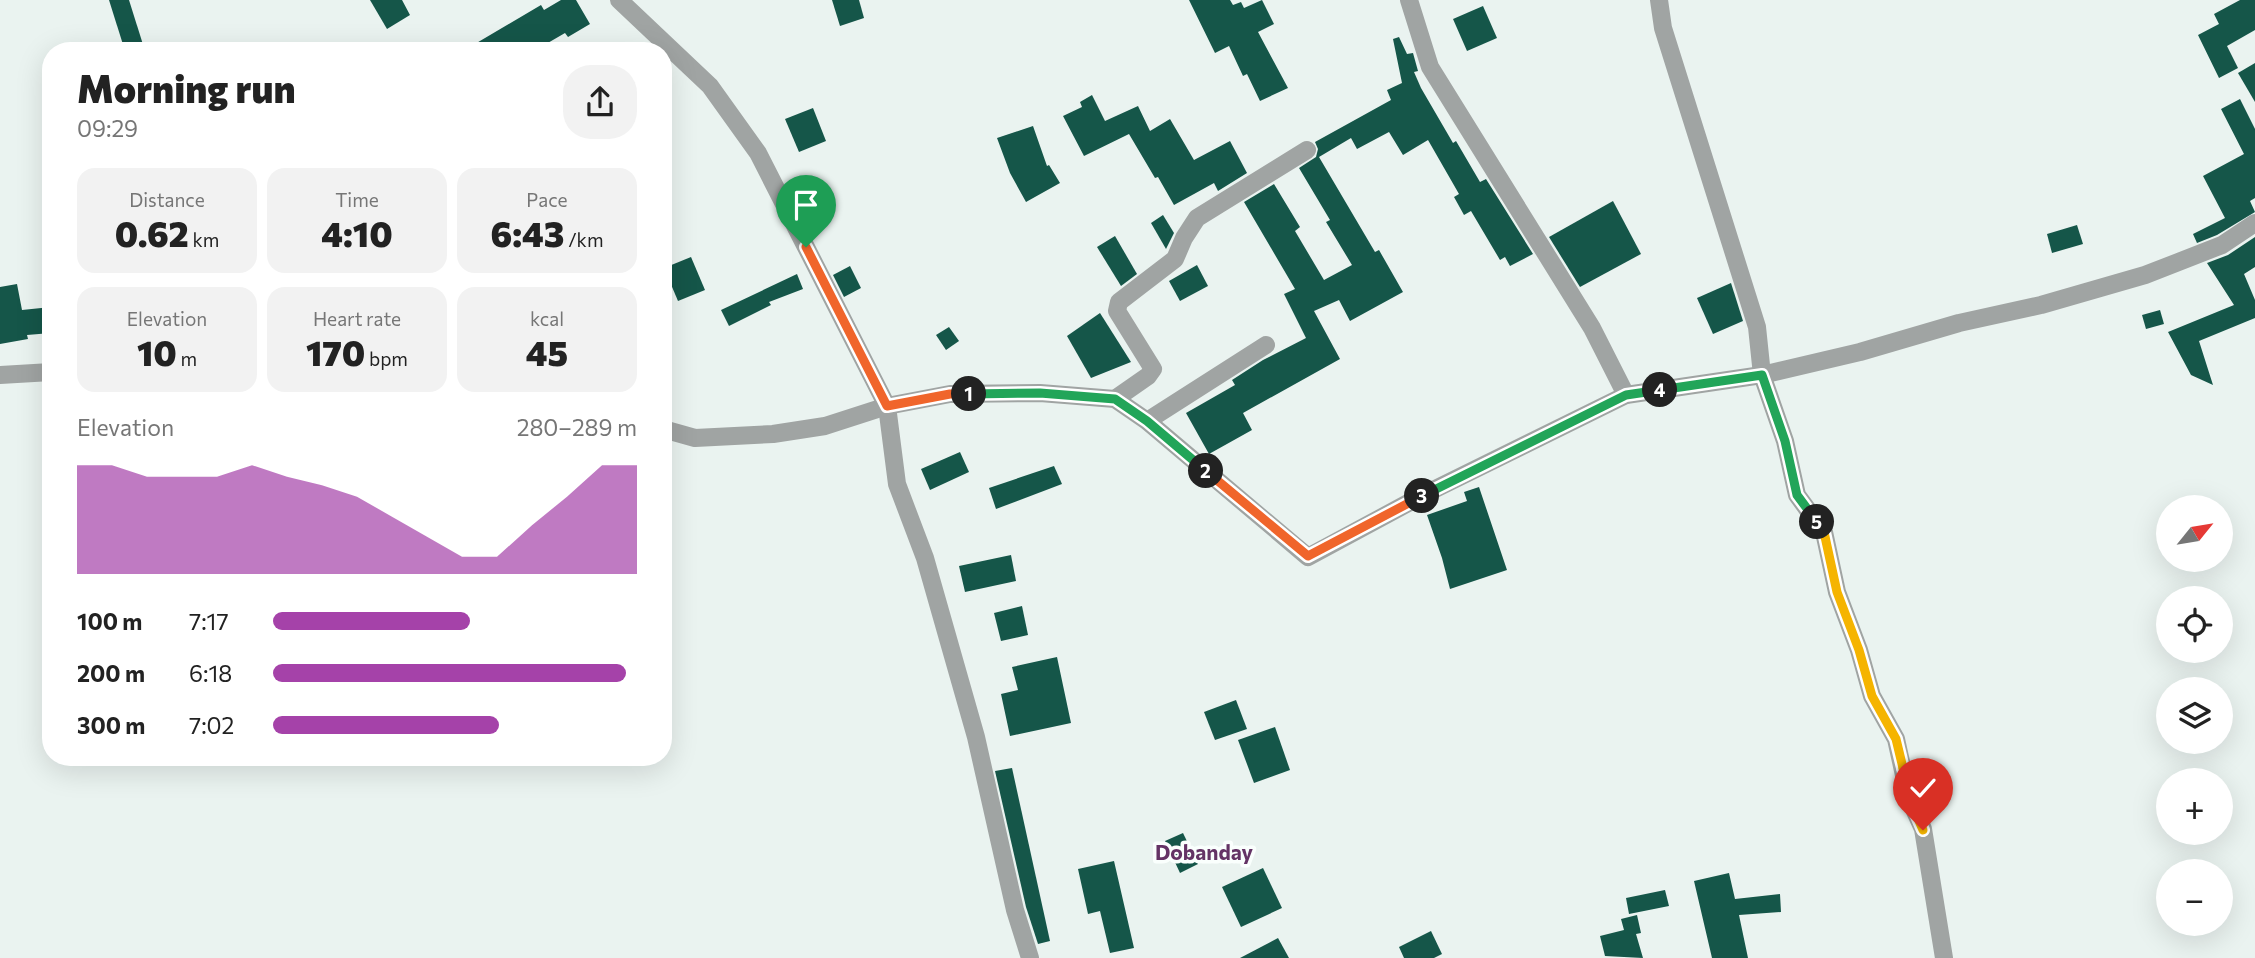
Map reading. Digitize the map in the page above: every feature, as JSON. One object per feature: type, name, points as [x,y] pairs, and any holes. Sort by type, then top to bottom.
[{"type":"street","points":[[619,0],[663,42]]},
{"type":"street","points":[[1409,0],[1430,67],[1592,328],[1626,395]]},
{"type":"street","points":[[1658,0],[1663,28],[1757,327],[1762,375],[1785,441],[1797,495],[1824,532],[1837,592],[1859,650],[1872,696],[1896,739],[1909,798],[1923,830],[1944,958]]},
{"type":"street","points":[[672,50],[710,86],[758,153],[887,406],[897,484],[925,558],[976,737],[1015,910],[1030,958]]},
{"type":"street","points":[[1115,399],[1148,376],[1153,369],[1117,311],[1119,302],[1175,260],[1184,238],[1197,218],[1307,150]]},
{"type":"street","points":[[672,432],[695,438],[773,434],[825,426],[887,406],[950,394],[1040,393],[1115,399],[1147,421],[1308,556],[1423,495],[1626,395],[1762,375],[1860,352],[1959,323],[2041,305],[2145,275],[2222,244],[2255,223]]},
{"type":"street","points":[[1147,421],[1266,345]]},
{"type":"street","points":[[0,375],[42,373]]},
{"type":"building","points":[[109,0],[129,0],[142,42],[122,42]]},
{"type":"building","points":[[370,0],[402,0],[410,15],[387,29]]},
{"type":"building","points":[[561,0],[576,0],[590,24],[568,37],[565,33],[550,42],[478,42],[541,5],[544,10]]},
{"type":"building","points":[[832,0],[859,0],[864,18],[840,26]]},
{"type":"building","points":[[1189,0],[1230,0],[1233,5],[1241,2],[1244,8],[1262,0],[1274,24],[1258,32],[1288,88],[1260,101],[1247,74],[1243,76],[1229,46],[1215,53]]},
{"type":"building","points":[[2240,0],[2255,0],[2255,30],[2227,46],[2238,68],[2219,78],[2198,35],[2219,24],[2214,14]]},
{"type":"building","points":[[1483,6],[1497,38],[1467,51],[1453,19]]},
{"type":"building","points":[[1399,37],[1407,54],[1413,53],[1418,71],[1414,72],[1421,88],[1453,143],[1456,141],[1480,182],[1486,179],[1533,254],[1510,266],[1505,257],[1500,260],[1471,211],[1464,215],[1454,197],[1459,194],[1428,140],[1403,155],[1389,132],[1357,149],[1351,138],[1319,157],[1375,252],[1379,250],[1403,292],[1350,321],[1339,300],[1314,311],[1340,359],[1243,413],[1252,430],[1209,454],[1186,413],[1235,385],[1232,380],[1263,360],[1306,338],[1284,294],[1295,289],[1244,202],[1274,184],[1300,227],[1295,231],[1324,280],[1352,265],[1326,222],[1330,220],[1299,168],[1316,157],[1318,149],[1315,142],[1391,100],[1387,90],[1402,83],[1393,39]]},
{"type":"building","points":[[2255,63],[2255,102],[2238,73]]},
{"type":"building","points":[[1092,95],[1105,121],[1138,106],[1150,131],[1170,119],[1194,160],[1230,141],[1247,173],[1218,191],[1214,183],[1174,205],[1129,134],[1084,156],[1063,116],[1082,107],[1080,102]]},
{"type":"building","points":[[2240,99],[2255,129],[2255,198],[2250,201],[2255,212],[2217,235],[2197,243],[2193,234],[2225,218],[2203,176],[2244,154],[2221,109]]},
{"type":"building","points":[[813,108],[826,141],[799,152],[785,119]]},
{"type":"building","points":[[1033,126],[1047,166],[1049,165],[1060,183],[1026,202],[1010,173],[997,138]]},
{"type":"building","points":[[1613,201],[1641,254],[1580,287],[1549,237]]},
{"type":"building","points":[[1163,215],[1174,233],[1166,249],[1151,223]]},
{"type":"building","points":[[2077,225],[2083,244],[2052,253],[2047,234]]},
{"type":"building","points":[[1115,236],[1137,274],[1121,286],[1097,247]]},
{"type":"building","points":[[2255,237],[2255,267],[2244,274],[2255,300],[2255,318],[2199,341],[2213,385],[2191,375],[2168,332],[2234,305],[2207,263],[2228,255]]},
{"type":"building","points":[[691,257],[705,290],[678,301],[672,287],[672,265]]},
{"type":"building","points":[[1197,265],[1208,286],[1180,301],[1169,281]]},
{"type":"building","points":[[850,266],[861,288],[844,297],[833,275]]},
{"type":"building","points":[[797,274],[803,289],[769,302],[771,305],[729,326],[721,310]]},
{"type":"building","points":[[1731,283],[1743,321],[1713,334],[1697,298]]},
{"type":"building","points":[[17,284],[22,310],[42,308],[42,334],[27,335],[28,339],[0,344],[0,287]]},
{"type":"building","points":[[2160,310],[2164,324],[2146,329],[2142,315]]},
{"type":"building","points":[[1100,313],[1131,362],[1091,378],[1067,336]]},
{"type":"building","points":[[949,327],[959,341],[946,350],[936,335]]},
{"type":"building","points":[[960,452],[969,472],[930,490],[921,469]]},
{"type":"building","points":[[1054,466],[1062,484],[996,509],[989,488]]},
{"type":"building","points":[[1479,487],[1507,570],[1450,589],[1427,515],[1467,501],[1464,492]]},
{"type":"building","points":[[1011,555],[1016,581],[965,592],[959,566]]},
{"type":"building","points":[[1022,606],[1028,635],[1001,641],[994,613]]},
{"type":"building","points":[[1057,657],[1071,723],[1010,736],[1001,694],[1018,690],[1012,667]]},
{"type":"building","points":[[1236,700],[1247,729],[1215,740],[1204,712]]},
{"type":"building","points":[[1275,727],[1290,770],[1254,783],[1238,740]]},
{"type":"building","points":[[1012,768],[1050,941],[1038,944],[1026,907],[995,771]]},
{"type":"building","points":[[1183,833],[1198,864],[1180,873],[1165,841]]},
{"type":"building","points":[[1114,861],[1134,948],[1110,953],[1100,911],[1088,914],[1078,869]]},
{"type":"building","points":[[1263,868],[1282,908],[1241,927],[1222,887]]},
{"type":"building","points":[[1729,873],[1735,899],[1780,894],[1781,912],[1739,915],[1748,958],[1712,958],[1694,881]]},
{"type":"building","points":[[1665,890],[1669,906],[1629,914],[1626,898]]},
{"type":"building","points":[[1637,915],[1641,933],[1636,934],[1643,958],[1605,956],[1600,936],[1624,930],[1621,919]]},
{"type":"building","points":[[1431,931],[1442,954],[1434,958],[1404,958],[1399,947]]},
{"type":"building","points":[[1278,938],[1289,958],[1240,958]]},
{"type":"district","name":"Dobanday","points":[[1204,853]]},
{"type":"route","points":[[806,247],[887,406],[950,394],[1040,393],[1115,399],[1147,421],[1308,556],[1423,495],[1626,395],[1762,375],[1785,441],[1797,495],[1824,532],[1837,592],[1859,650],[1872,696],[1896,739],[1909,798],[1923,830]]}]
